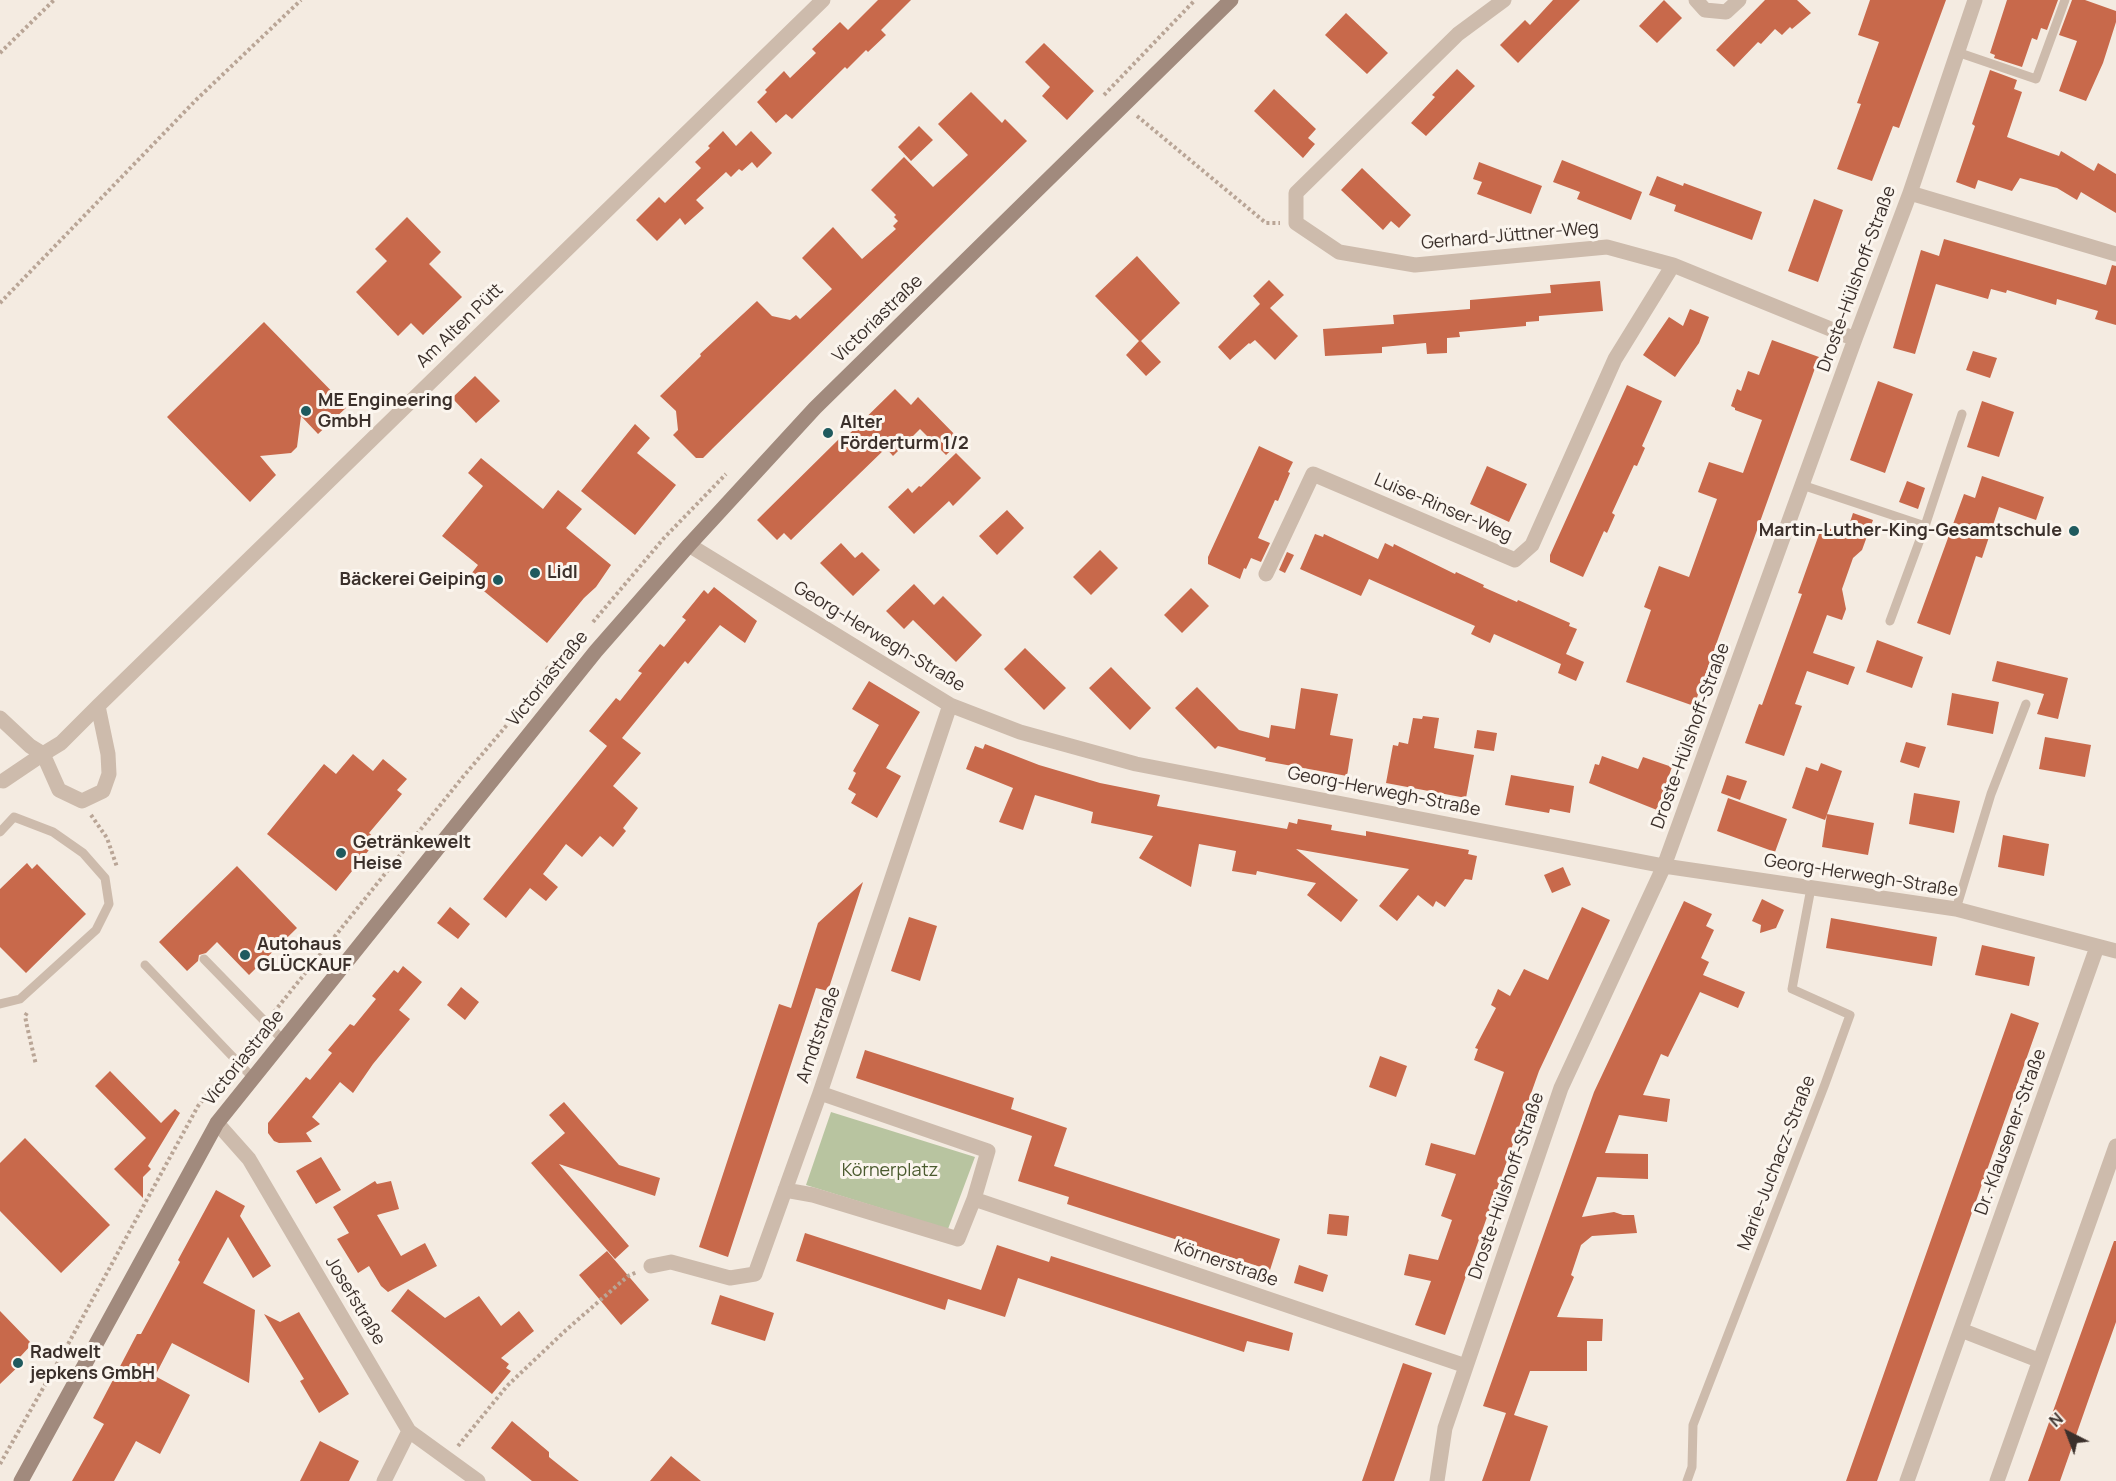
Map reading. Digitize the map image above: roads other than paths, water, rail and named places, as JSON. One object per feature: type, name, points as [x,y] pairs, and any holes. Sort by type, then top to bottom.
[{"type":"main road","name":"Victoriastraße","points":[[21,1481],[217,1123],[596,651],[689,545],[815,408],[1125,105],[1224,2]]},
{"type":"street","name":"Am Alten Pütt","points":[[3,781],[62,743],[823,0]]},
{"type":"street","points":[[1696,0],[1705,10],[1726,12],[1739,0]]},
{"type":"street","name":"Droste-Hülshoff-Straße","points":[[1437,1481],[1445,1428],[1561,1088],[1664,866],[1910,193],[1975,0]]},
{"type":"street","name":"Gerhard-Jüttner-Weg","points":[[1498,2],[1458,34],[1296,193],[1296,223],[1339,252],[1415,265],[1607,247],[1674,265],[1855,339]]},
{"type":"street","points":[[1910,193],[2116,254]]},
{"type":"street","name":"Luise-Rinser-Weg","points":[[1266,574],[1313,474],[1515,560],[1532,545],[1615,359],[1674,265]]},
{"type":"street","name":"Georg-Herwegh-Straße","points":[[689,545],[950,705],[1020,732],[1136,764],[1664,866],[1956,909],[2116,951]]},
{"type":"street","name":"Arndtstraße","points":[[651,1266],[671,1262],[730,1278],[755,1274],[820,1093],[950,705]]},
{"type":"street","points":[[0,718],[30,746],[43,754],[59,790],[82,801],[103,791],[109,774],[98,706]]},
{"type":"street","name":"Dr.-Klausener-Straße","points":[[1907,1481],[2097,947]]},
{"type":"street","points":[[785,1190],[813,1195],[958,1239],[974,1199],[988,1152],[820,1093]]},
{"type":"street","name":"Josefstraße","points":[[217,1123],[249,1160],[410,1431],[478,1481]]},
{"type":"street","points":[[1997,1481],[2038,1360],[2116,1146]]},
{"type":"street","name":"Körnerstraße","points":[[974,1199],[1466,1366]]},
{"type":"street","points":[[1961,1330],[2038,1360]]},
{"type":"street","points":[[384,1481],[410,1431]]},
{"type":"lane","points":[[1958,52],[2036,80],[2065,0]]},
{"type":"lane","points":[[1890,621],[1925,526],[1962,414]]},
{"type":"lane","points":[[1802,485],[1925,526]]},
{"type":"lane","points":[[1956,909],[1991,794],[2026,704]]},
{"type":"lane","points":[[0,832],[14,817],[53,832],[84,853],[105,878],[109,904],[96,930],[20,999],[0,1004]]},
{"type":"lane","name":"Marie-Juchacz-Straße","points":[[1687,1481],[1692,1467],[1693,1425],[1826,1084],[1850,1015],[1792,989],[1811,888]]},
{"type":"lane","points":[[204,959],[284,1040]]},
{"type":"lane","points":[[145,965],[253,1078]]},
{"type":"place","name":"ME Engineering GmbH","points":[[306,411]]},
{"type":"place","name":"Alter Förderturm 1/2","points":[[828,433]]},
{"type":"place","name":"Martin-Luther-King-Gesamtschule","points":[[2074,531]]},
{"type":"place","name":"Lidl","points":[[535,573]]},
{"type":"place","name":"Bäckerei Geiping","points":[[498,580]]},
{"type":"place","name":"Getränkewelt Heise","points":[[341,853]]},
{"type":"place","name":"Autohaus GLÜCKAUF","points":[[245,955]]},
{"type":"place","name":"Radwelt jepkens GmbH","points":[[18,1363]]},
{"type":"park label","name":"Körnerplatz","points":[[890,1171]]}]
